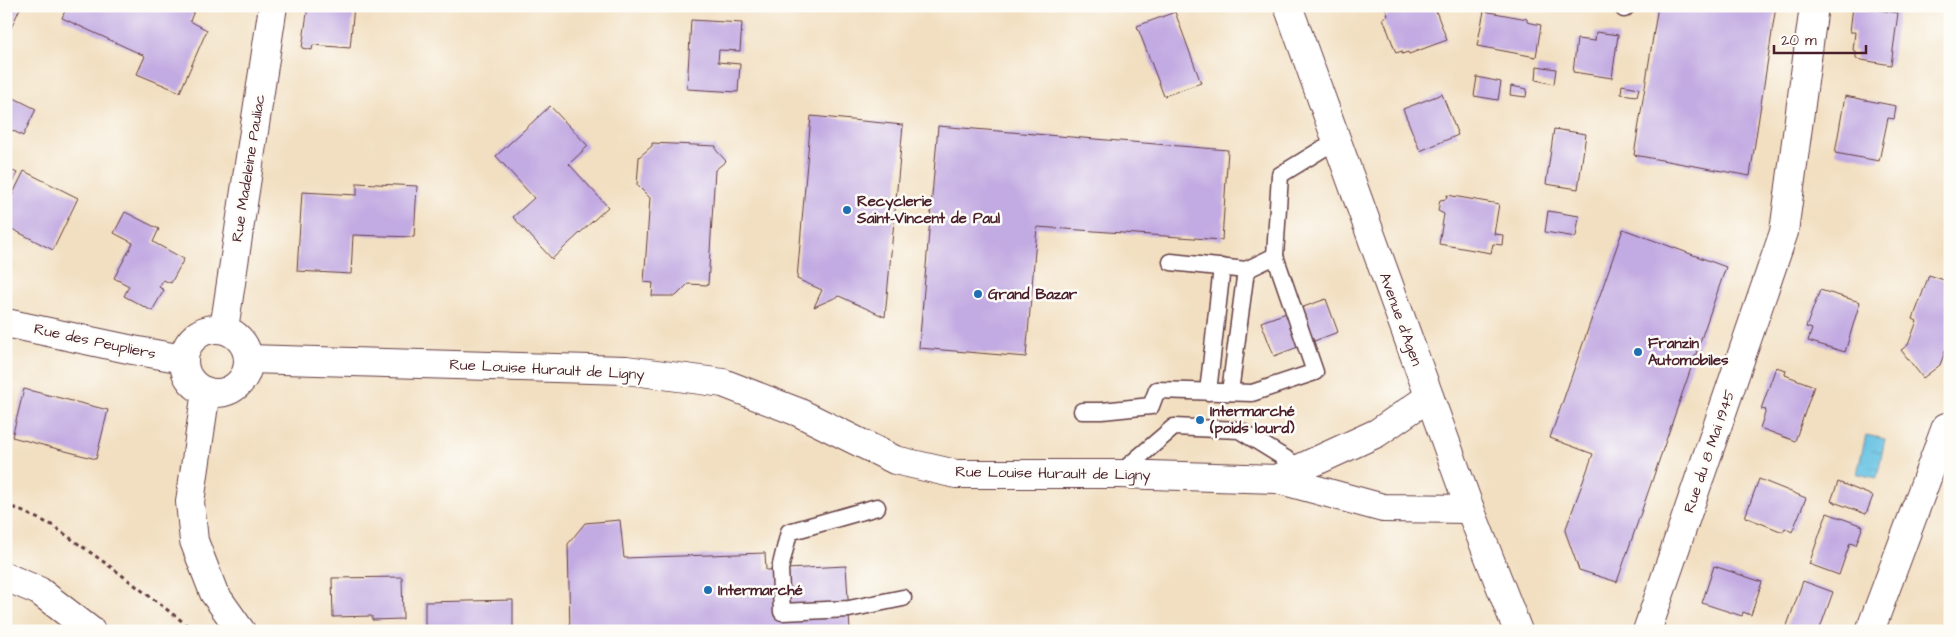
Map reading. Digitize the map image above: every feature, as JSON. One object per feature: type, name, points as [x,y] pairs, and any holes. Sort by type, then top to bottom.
[{"type":"street","name":"Rue Madeleine Pauliac","points":[[224,329],[273,6]]},
{"type":"street","name":"Avenue d'Agen","points":[[1288,6],[1470,510],[1518,631]]},
{"type":"street","name":"Rue du 8 Mai 1945","points":[[1647,631],[1784,232],[1814,6]]},
{"type":"street","name":"Rue des Peupliers","points":[[6,323],[183,359]]},
{"type":"street","points":[[214,328],[224,329],[241,340],[246,349],[247,369],[243,379],[226,392],[206,392],[189,379],[184,369],[185,349],[197,334],[214,328]]},
{"type":"street","name":"Rue Louise Hurault de Ligny","points":[[248,359],[635,372],[723,383],[798,412],[895,460],[956,474],[1289,473],[1383,508],[1470,510]]},
{"type":"street","points":[[206,392],[190,502],[194,541],[214,593],[240,631]]},
{"type":"street","name":"Rue Louise Hurault de Ligny","points":[[1289,473],[1377,433],[1429,397]]},
{"type":"street","points":[[1870,631],[1946,427],[1950,426]]},
{"type":"street","points":[[6,577],[40,591],[91,631]]},
{"type":"lane","points":[[1082,411],[1151,406],[1157,390],[1252,394],[1316,372],[1275,256],[1280,175],[1337,140]]},
{"type":"lane","points":[[1170,262],[1246,270],[1275,256]]},
{"type":"lane","points":[[1208,392],[1222,267]]},
{"type":"lane","points":[[1230,392],[1246,270]]},
{"type":"lane","points":[[1119,474],[1174,427],[1239,430],[1289,473]]},
{"type":"lane","points":[[876,507],[789,532],[780,569],[782,612],[849,609],[903,598]]},
{"type":"path","points":[[6,504],[52,525],[195,631]]},
{"type":"water","points":[[1866,435],[1885,439],[1877,478],[1857,474]]},
{"type":"building","points":[[6,6],[21,6],[6,39]]},
{"type":"building","points":[[67,6],[196,6],[190,21],[207,30],[180,92],[137,74],[145,56],[62,18]]},
{"type":"building","points":[[308,6],[354,6],[350,48],[313,45],[312,50],[302,48]]},
{"type":"building","points":[[1385,6],[1434,6],[1447,40],[1409,54],[1408,52],[1402,54],[1402,51],[1396,53],[1383,18],[1388,16]]},
{"type":"building","points":[[1658,6],[1776,6],[1750,176],[1634,155]]},
{"type":"building","points":[[1853,6],[1898,13],[1891,65],[1856,59],[1856,51],[1853,50],[1855,32],[1850,32]]},
{"type":"building","points":[[1484,11],[1527,19],[1527,22],[1541,25],[1536,57],[1477,46]]},
{"type":"building","points":[[1175,12],[1201,83],[1164,96],[1137,26]]},
{"type":"building","points":[[691,20],[742,23],[740,51],[719,50],[718,62],[740,64],[738,92],[687,89]]},
{"type":"building","points":[[1596,32],[1618,35],[1612,78],[1573,72],[1577,39],[1595,41]]},
{"type":"building","points":[[1537,66],[1556,69],[1554,84],[1536,80]]},
{"type":"building","points":[[1477,77],[1501,82],[1498,100],[1474,96]]},
{"type":"building","points":[[1622,85],[1639,88],[1637,96],[1621,94]]},
{"type":"building","points":[[1511,86],[1527,89],[1526,97],[1510,95]]},
{"type":"building","points":[[6,94],[36,109],[23,136],[6,127]]},
{"type":"building","points":[[1442,94],[1458,135],[1420,151],[1403,109]]},
{"type":"building","points":[[1845,96],[1896,106],[1894,119],[1888,118],[1879,161],[1835,153]]},
{"type":"building","points":[[550,106],[588,146],[569,164],[608,207],[552,259],[513,217],[534,198],[496,156]]},
{"type":"building","points":[[811,116],[903,125],[885,317],[839,296],[814,307],[822,290],[797,279]]},
{"type":"building","name":"Grand Bazar","points":[[938,126],[1228,150],[1222,240],[1037,227],[1026,357],[919,348]]},
{"type":"building","points":[[1554,129],[1586,134],[1578,189],[1546,184]]},
{"type":"building","points":[[652,143],[716,146],[716,150],[726,161],[715,170],[708,285],[688,284],[676,296],[652,296],[653,283],[644,282],[650,198],[637,185],[639,157],[652,146]]},
{"type":"building","points":[[6,168],[17,173],[14,181],[6,177]]},
{"type":"building","points":[[24,171],[78,198],[53,250],[6,226],[6,208]]},
{"type":"building","points":[[357,183],[417,186],[414,237],[353,235],[351,274],[297,271],[302,192],[357,195]]},
{"type":"building","points":[[1447,195],[1499,204],[1494,234],[1503,235],[1502,245],[1493,244],[1491,253],[1439,244],[1444,214],[1438,211],[1440,200],[1446,199]]},
{"type":"building","points":[[1548,211],[1579,216],[1576,237],[1545,232]]},
{"type":"building","points":[[125,212],[159,229],[153,242],[184,259],[171,283],[163,280],[159,287],[164,290],[152,311],[124,296],[129,286],[114,278],[133,243],[114,233]]},
{"type":"building","name":"Franzin Automobiles","points":[[1623,229],[1726,267],[1617,582],[1579,570],[1565,531],[1593,454],[1550,438]]},
{"type":"building","points":[[1929,275],[1950,282],[1950,338],[1940,365],[1923,378],[1901,350],[1908,345],[1917,321],[1913,319]]},
{"type":"building","points":[[1820,290],[1860,302],[1845,352],[1808,341],[1812,329],[1806,327]]},
{"type":"building","points":[[1326,299],[1338,332],[1274,356],[1261,322]]},
{"type":"building","points":[[1776,367],[1786,370],[1785,375],[1814,386],[1795,441],[1760,428],[1766,410],[1761,409]]},
{"type":"building","points":[[24,389],[108,410],[96,459],[12,437]]},
{"type":"building","points":[[1759,479],[1806,498],[1792,532],[1785,528],[1783,532],[1745,517]]},
{"type":"building","points":[[1838,482],[1873,496],[1866,514],[1831,501]]},
{"type":"building","points":[[1827,513],[1863,526],[1856,545],[1850,543],[1839,575],[1809,564]]},
{"type":"building","name":"Intermarché","points":[[620,520],[624,558],[765,553],[766,570],[846,566],[850,631],[570,631],[568,544],[585,523]]},
{"type":"building","points":[[1714,566],[1762,582],[1751,615],[1743,612],[1742,616],[1702,603]]},
{"type":"building","points":[[402,577],[403,619],[372,620],[372,616],[333,617],[332,578]]},
{"type":"building","points":[[1803,581],[1833,592],[1819,631],[1785,631]]},
{"type":"building","points":[[513,600],[513,631],[425,631],[425,602]]},
{"type":"place","name":"Recyclerie Saint-Vincent de Paul","points":[[847,210]]},
{"type":"place","name":"Grand Bazar","points":[[978,294]]},
{"type":"place","name":"Franzin Automobiles","points":[[1638,352]]},
{"type":"place","name":"Intermarché (poids lourd)","points":[[1200,420]]},
{"type":"place","name":"Intermarché","points":[[708,590]]}]
